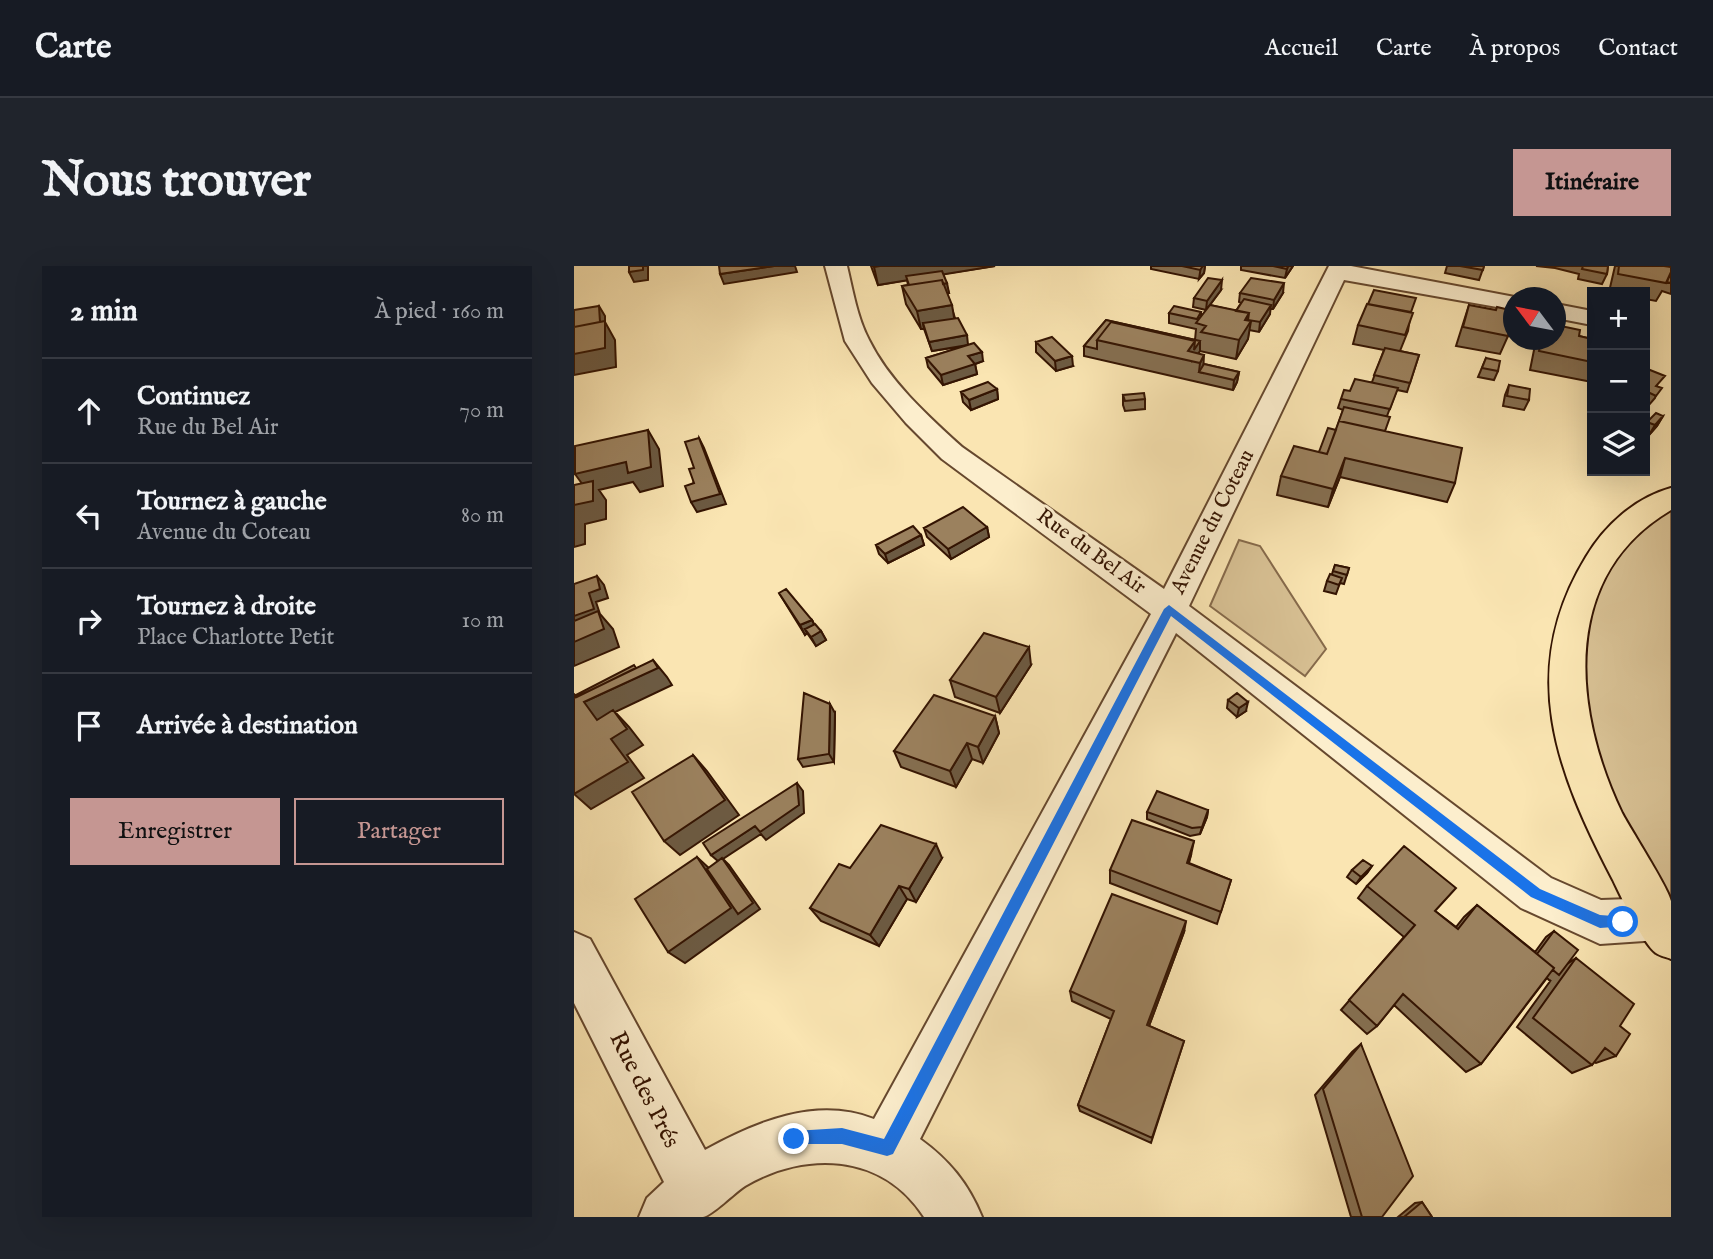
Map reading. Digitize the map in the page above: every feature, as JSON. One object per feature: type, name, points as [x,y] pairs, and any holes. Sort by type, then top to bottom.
[{"type":"main road","points":[[1665,928],[1606,821],[1577,750],[1566,686],[1571,627],[1588,580],[1613,540],[1652,506],[1671,498]]},
{"type":"street","name":"Rue du Bel Air","points":[[835,266],[848,314],[861,348],[920,424],[952,453],[1169,609],[1536,893],[1600,922],[1665,928]]},
{"type":"street","name":"Avenue du Coteau","points":[[887,1148],[1169,609],[1338,269]]},
{"type":"street","points":[[1338,269],[1503,301]]},
{"type":"street","points":[[1566,313],[1587,316]]},
{"type":"street","name":"Rue des Prés","points":[[574,955],[680,1202]]},
{"type":"street","points":[[680,1202],[744,1155],[794,1139],[842,1136],[887,1148],[928,1178],[955,1217]]},
{"type":"shaded area","points":[[1671,498],[1671,937],[1577,749],[1588,580]]},
{"type":"shaded area","points":[[1239,540],[1260,546],[1326,649],[1305,676],[1210,606]]},
{"type":"building","points":[[629,266],[643,266],[643,270],[629,272]]},
{"type":"building","points":[[719,266],[774,266],[720,274]]},
{"type":"building","points":[[1182,266],[1203,266],[1200,270]]},
{"type":"building","points":[[1460,266],[1484,266],[1483,270]]},
{"type":"building","points":[[1583,266],[1608,266],[1607,274],[1582,269]]},
{"type":"building","points":[[1619,266],[1664,266],[1671,267],[1671,272],[1666,283],[1618,274]]},
{"type":"building","points":[[942,271],[947,283],[943,284],[942,280],[909,285],[906,276]]},
{"type":"building","points":[[1208,278],[1222,280],[1207,301],[1194,298]]},
{"type":"building","points":[[1251,278],[1284,283],[1274,300],[1240,293]]},
{"type":"building","points":[[942,280],[952,305],[917,311],[902,286]]},
{"type":"building","points":[[1374,290],[1416,298],[1411,312],[1368,304]]},
{"type":"building","points":[[1244,299],[1271,305],[1260,322],[1248,320],[1249,313],[1236,311]]},
{"type":"building","points":[[1367,304],[1413,313],[1405,335],[1358,325]]},
{"type":"building","points":[[1210,305],[1249,313],[1245,320],[1251,321],[1239,340],[1201,332],[1206,326],[1196,323]]},
{"type":"building","points":[[1469,305],[1496,310],[1497,307],[1503,308],[1503,335],[1463,327]]},
{"type":"building","points":[[599,306],[600,322],[574,327],[574,310]]},
{"type":"building","points":[[1174,306],[1201,312],[1197,319],[1169,313]]},
{"type":"building","points":[[958,318],[967,335],[929,342],[923,323]]},
{"type":"building","points":[[1106,320],[1200,341],[1194,350],[1195,341],[1111,322],[1097,340],[1097,349],[1084,346]]},
{"type":"building","points":[[605,321],[605,348],[574,354],[574,327]]},
{"type":"building","points":[[1111,322],[1195,341],[1188,351],[1204,355],[1200,363],[1097,340]]},
{"type":"building","points":[[1566,327],[1580,330],[1579,336],[1587,338],[1587,361],[1539,351],[1566,350]]},
{"type":"building","points":[[1052,337],[1072,356],[1055,361],[1036,342]]},
{"type":"building","points":[[974,343],[982,352],[968,356],[975,364],[941,375],[926,358]]},
{"type":"building","points":[[1385,348],[1419,355],[1410,383],[1374,375]]},
{"type":"building","points":[[1486,358],[1500,361],[1498,371],[1482,368]]},
{"type":"building","points":[[1204,364],[1239,372],[1234,380],[1199,372]]},
{"type":"building","points":[[1650,370],[1665,376],[1656,386],[1662,388],[1656,396],[1650,393]]},
{"type":"building","points":[[1355,379],[1398,388],[1390,409],[1341,399],[1344,390],[1350,391]]},
{"type":"building","points":[[988,382],[997,389],[969,400],[961,392]]},
{"type":"building","points":[[1509,385],[1530,389],[1529,400],[1507,396]]},
{"type":"building","points":[[1144,393],[1145,399],[1125,401],[1123,395]]},
{"type":"building","points":[[1344,407],[1390,417],[1385,431],[1339,421],[1336,429]]},
{"type":"building","points":[[1656,413],[1663,416],[1655,425],[1650,423],[1650,419]]},
{"type":"building","points":[[1339,421],[1462,448],[1455,483],[1345,458],[1333,489],[1281,476],[1294,446],[1327,454]]},
{"type":"building","points":[[1328,428],[1336,430],[1327,454],[1319,452]]},
{"type":"building","points":[[648,430],[651,467],[628,473],[626,462],[575,474],[575,446]]},
{"type":"building","points":[[699,438],[720,494],[691,502],[685,486],[694,483],[689,469],[694,468],[685,442]]},
{"type":"building","points":[[593,481],[593,501],[574,505],[574,485]]},
{"type":"building","points":[[963,507],[987,527],[948,549],[924,528]]},
{"type":"building","points":[[913,526],[921,535],[885,554],[876,545]]},
{"type":"building","points":[[1335,565],[1349,568],[1347,575],[1333,571]]},
{"type":"building","points":[[1330,574],[1342,578],[1339,585],[1327,581]]},
{"type":"building","points":[[597,576],[600,589],[589,593],[594,609],[574,616],[574,584]]},
{"type":"building","points":[[786,589],[812,620],[800,625],[779,593]]},
{"type":"building","points":[[598,611],[604,629],[574,642],[574,621]]},
{"type":"building","points":[[815,624],[821,631],[811,637],[805,629]]},
{"type":"building","points":[[984,633],[1029,647],[996,697],[950,680]]},
{"type":"building","points":[[653,660],[658,668],[584,702],[597,720],[613,710],[627,729],[611,739],[628,762],[574,794],[574,698]]},
{"type":"building","points":[[634,665],[636,668],[577,697],[576,695]]},
{"type":"building","points":[[804,693],[830,704],[829,754],[798,759]]},
{"type":"building","points":[[1237,693],[1248,702],[1239,708],[1228,700]]},
{"type":"building","points":[[934,695],[995,716],[978,747],[967,743],[950,771],[894,751]]},
{"type":"building","points":[[693,755],[725,800],[664,841],[632,792]]},
{"type":"building","points":[[797,783],[799,805],[760,832],[755,826],[711,855],[703,843]]},
{"type":"building","points":[[1157,791],[1208,810],[1202,827],[1192,828],[1147,812]]},
{"type":"building","points":[[1132,820],[1194,841],[1187,863],[1231,880],[1221,912],[1110,870]]},
{"type":"building","points":[[881,825],[936,844],[909,889],[899,886],[870,935],[810,908],[839,864],[850,868]]},
{"type":"building","points":[[1404,846],[1456,888],[1435,911],[1458,929],[1477,905],[1554,968],[1481,1064],[1403,994],[1377,1026],[1349,1000],[1415,925],[1367,886]]},
{"type":"building","points":[[697,857],[731,908],[668,952],[635,899]]},
{"type":"building","points":[[722,858],[753,903],[738,914],[707,869]]},
{"type":"building","points":[[1363,860],[1372,866],[1361,877],[1352,870]]},
{"type":"building","points":[[1112,894],[1186,921],[1147,1025],[1184,1041],[1152,1138],[1078,1105],[1114,1011],[1070,991]]},
{"type":"building","points":[[1554,931],[1578,950],[1559,975],[1537,954]]},
{"type":"building","points":[[1576,958],[1634,1004],[1620,1026],[1630,1034],[1616,1056],[1605,1048],[1592,1065],[1533,1018]]},
{"type":"building","points":[[1361,1044],[1413,1176],[1382,1217],[1362,1217],[1323,1089]]},
{"type":"building","points":[[1422,1202],[1432,1217],[1404,1217]]},
{"type":"route","points":[[794,1139],[842,1136],[887,1148],[1163,625],[1169,609],[1536,893],[1600,922],[1623,922]]}]
